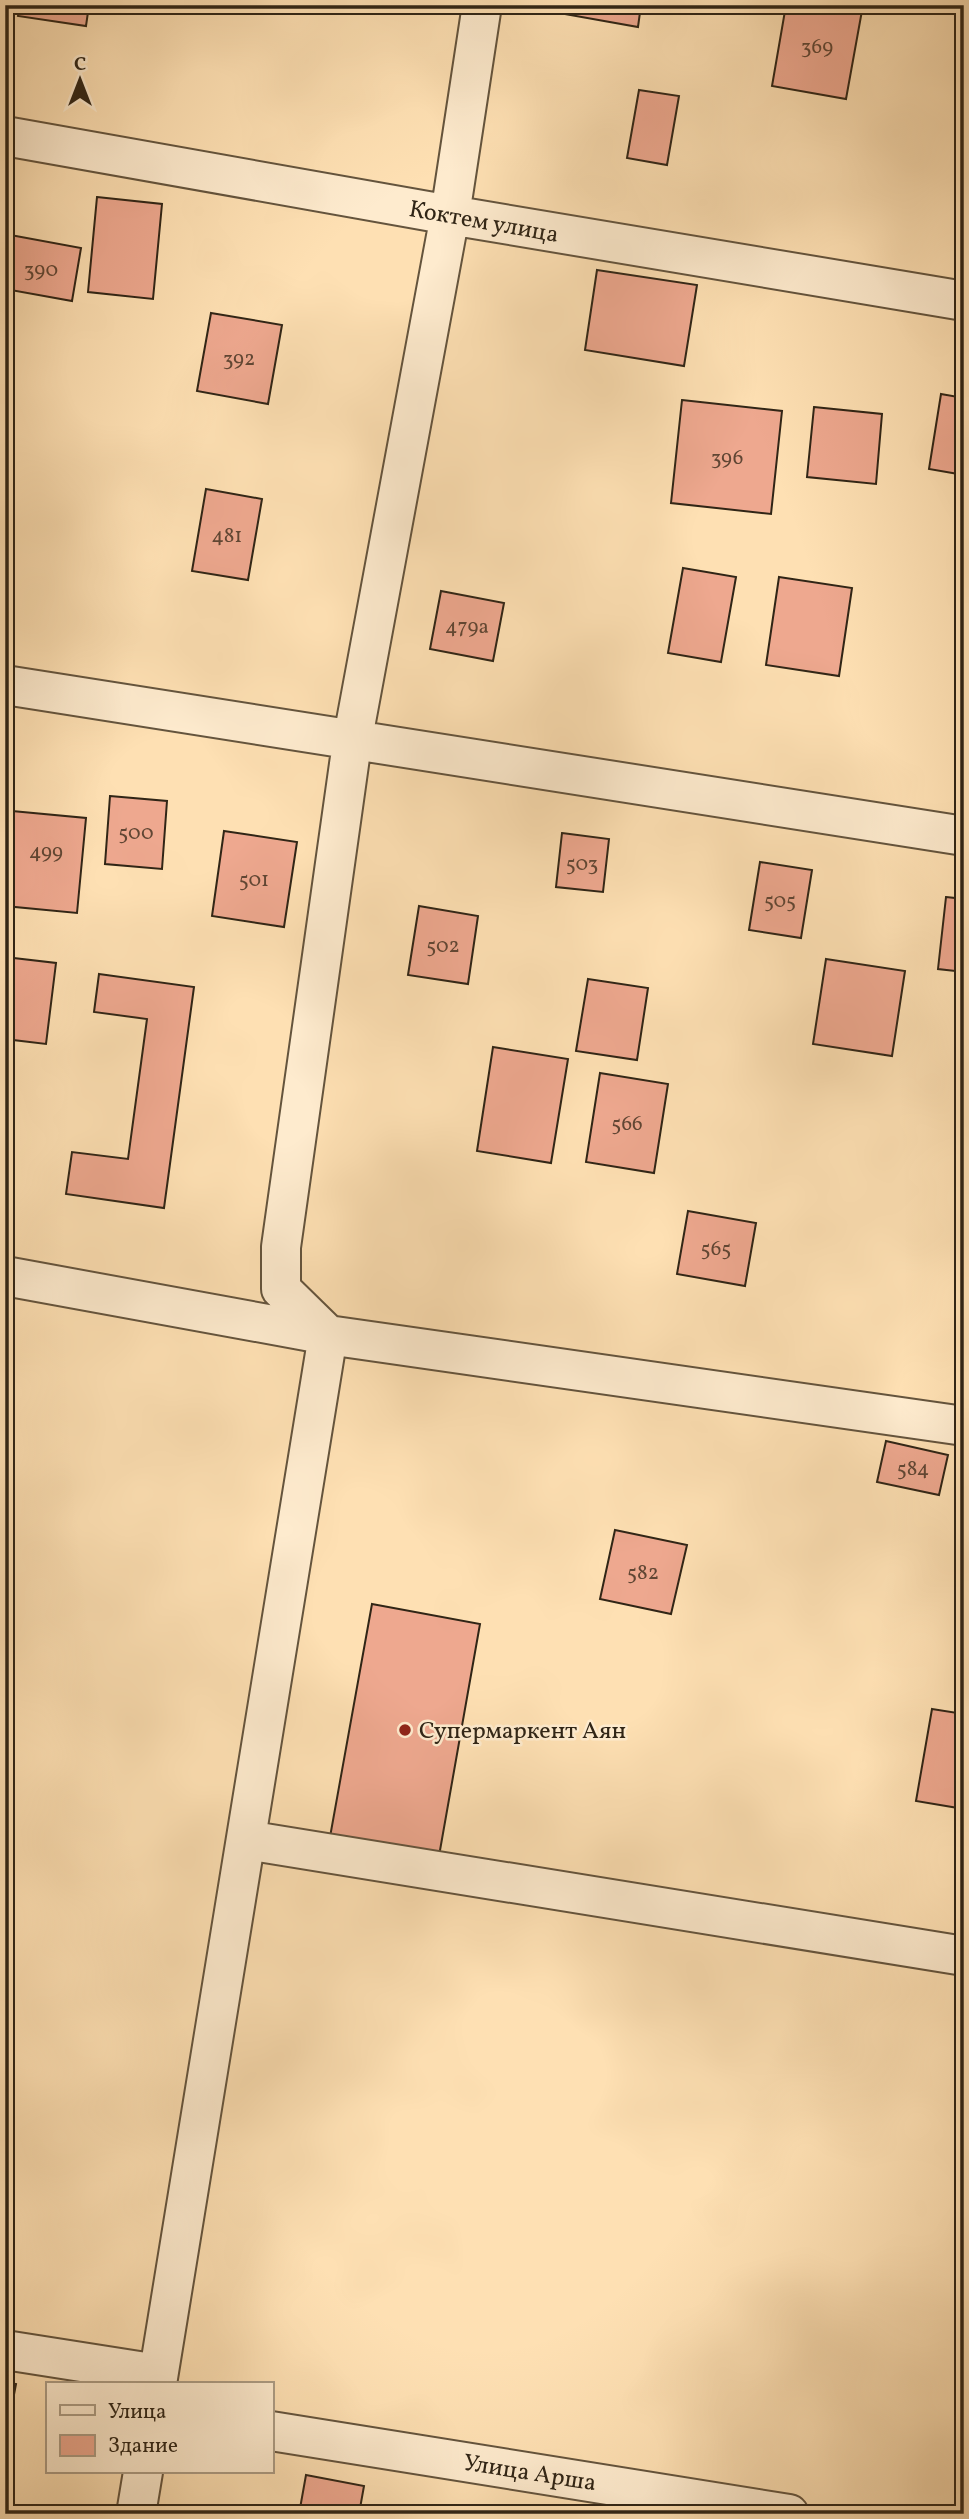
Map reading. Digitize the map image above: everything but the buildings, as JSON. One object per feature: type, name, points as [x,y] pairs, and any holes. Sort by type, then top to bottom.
[{"type":"street","points":[[328,1335],[281,1289],[281,1247],[352,743],[450,215],[482,5]]},
{"type":"street","name":"Коктем улица","points":[[5,136],[964,302]]},
{"type":"street","points":[[5,685],[352,743],[964,836]]},
{"type":"street","points":[[5,1276],[328,1335],[964,1426]]},
{"type":"street","points":[[5,2350],[158,2379],[328,1335]]},
{"type":"street","points":[[246,1840],[964,1956]]},
{"type":"street","name":"Улица Арша","points":[[273,2431],[789,2514]]},
{"type":"street","points":[[136,2514],[143,2474]]},
{"type":"place","name":"Супермаркент Аян","points":[[405,1730]]}]
